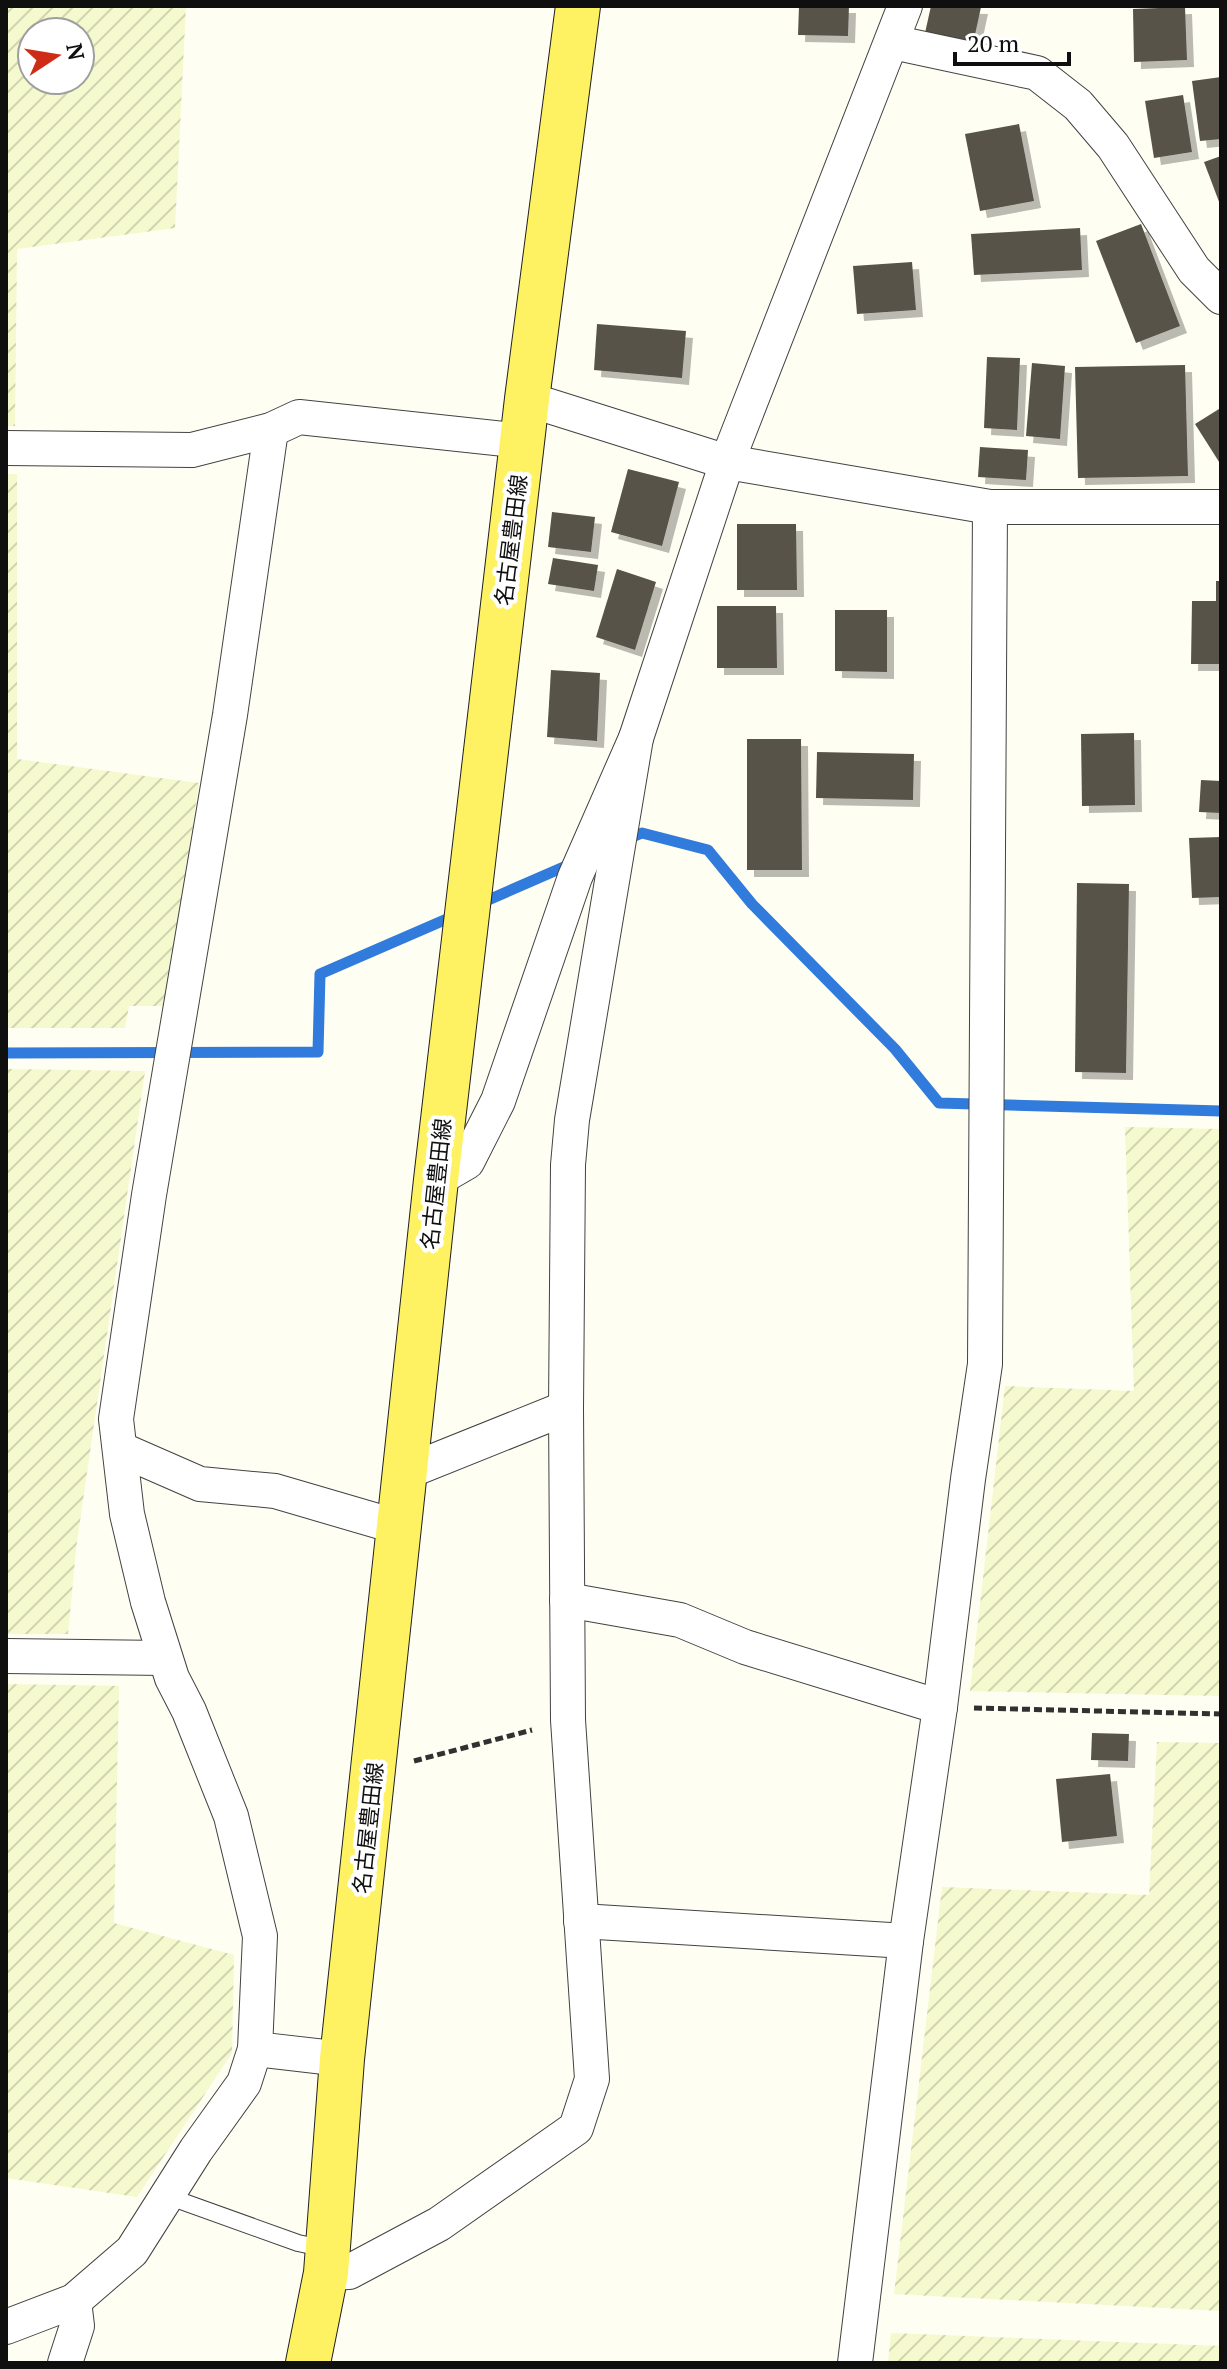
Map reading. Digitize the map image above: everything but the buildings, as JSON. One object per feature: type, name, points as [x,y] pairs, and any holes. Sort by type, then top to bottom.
[{"type":"main road","name":"名古屋豊田線","points":[[308,2363],[326,2261],[342,2059],[436,1180],[525,420],[578,6]]},
{"type":"street","points":[[436,1180],[467,1162],[498,1101],[575,877],[610,825],[727,462],[905,6]]},
{"type":"street","points":[[892,42],[1037,73],[1078,105],[1113,146],[1194,270],[1221,297]]},
{"type":"street","points":[[6,448],[192,450],[271,430],[299,417],[525,420],[727,462],[990,507],[1221,507]]},
{"type":"street","points":[[6,2327],[74,2301],[132,2251],[244,2083],[255,2049],[260,1936],[231,1816],[165,1658],[148,1602],[127,1514],[116,1419],[177,1027],[230,715],[271,430]]},
{"type":"street","points":[[855,2363],[906,1941],[985,1364],[990,507]]},
{"type":"street","points":[[326,2261],[349,2272],[439,2224],[576,2128],[592,2079],[568,1720],[568,1165],[572,1120],[614,869],[610,825]]},
{"type":"street","points":[[404,1473],[566,1408]]},
{"type":"street","points":[[120,1449],[200,1484],[275,1491],[398,1527]]},
{"type":"street","points":[[567,1600],[680,1620],[745,1647],[940,1707]]},
{"type":"street","points":[[6,1656],[165,1658]]},
{"type":"street","points":[[581,1921],[906,1941]]},
{"type":"street","points":[[255,2049],[342,2059]]},
{"type":"street","points":[[65,2363],[77,2326],[74,2301]]},
{"type":"lane","points":[[167,2196],[298,2243],[326,2261]]},
{"type":"path","points":[[940,1707],[1221,1714]]},
{"type":"path","points":[[374,1771],[568,1720]]},
{"type":"green space","points":[[6,6],[186,6],[175,228],[17,249],[15,426],[6,426]]},
{"type":"green space","points":[[6,474],[17,474],[17,759],[199,783],[167,1006],[129,1006],[125,1028],[6,1028]]},
{"type":"green space","points":[[6,1069],[145,1071],[76,1549],[68,1634],[6,1634]]},
{"type":"green space","points":[[1125,1127],[1221,1129],[1221,1696],[970,1691],[1005,1386],[1134,1391]]},
{"type":"green space","points":[[6,1684],[119,1686],[114,1923],[234,1955],[232,2053],[137,2197],[6,2178]]},
{"type":"green space","points":[[1157,1742],[1221,1743],[1221,2311],[894,2294],[942,1887],[1149,1895]]},
{"type":"green space","points":[[891,2333],[1221,2346],[1221,2363],[888,2363]]},
{"type":"waterway","points":[[625,840],[642,833],[708,850],[752,904],[895,1049],[939,1103],[1221,1111]]},
{"type":"waterway","points":[[479,904],[573,863]]},
{"type":"waterway","points":[[6,1053],[318,1052],[320,974],[456,915]]}]
